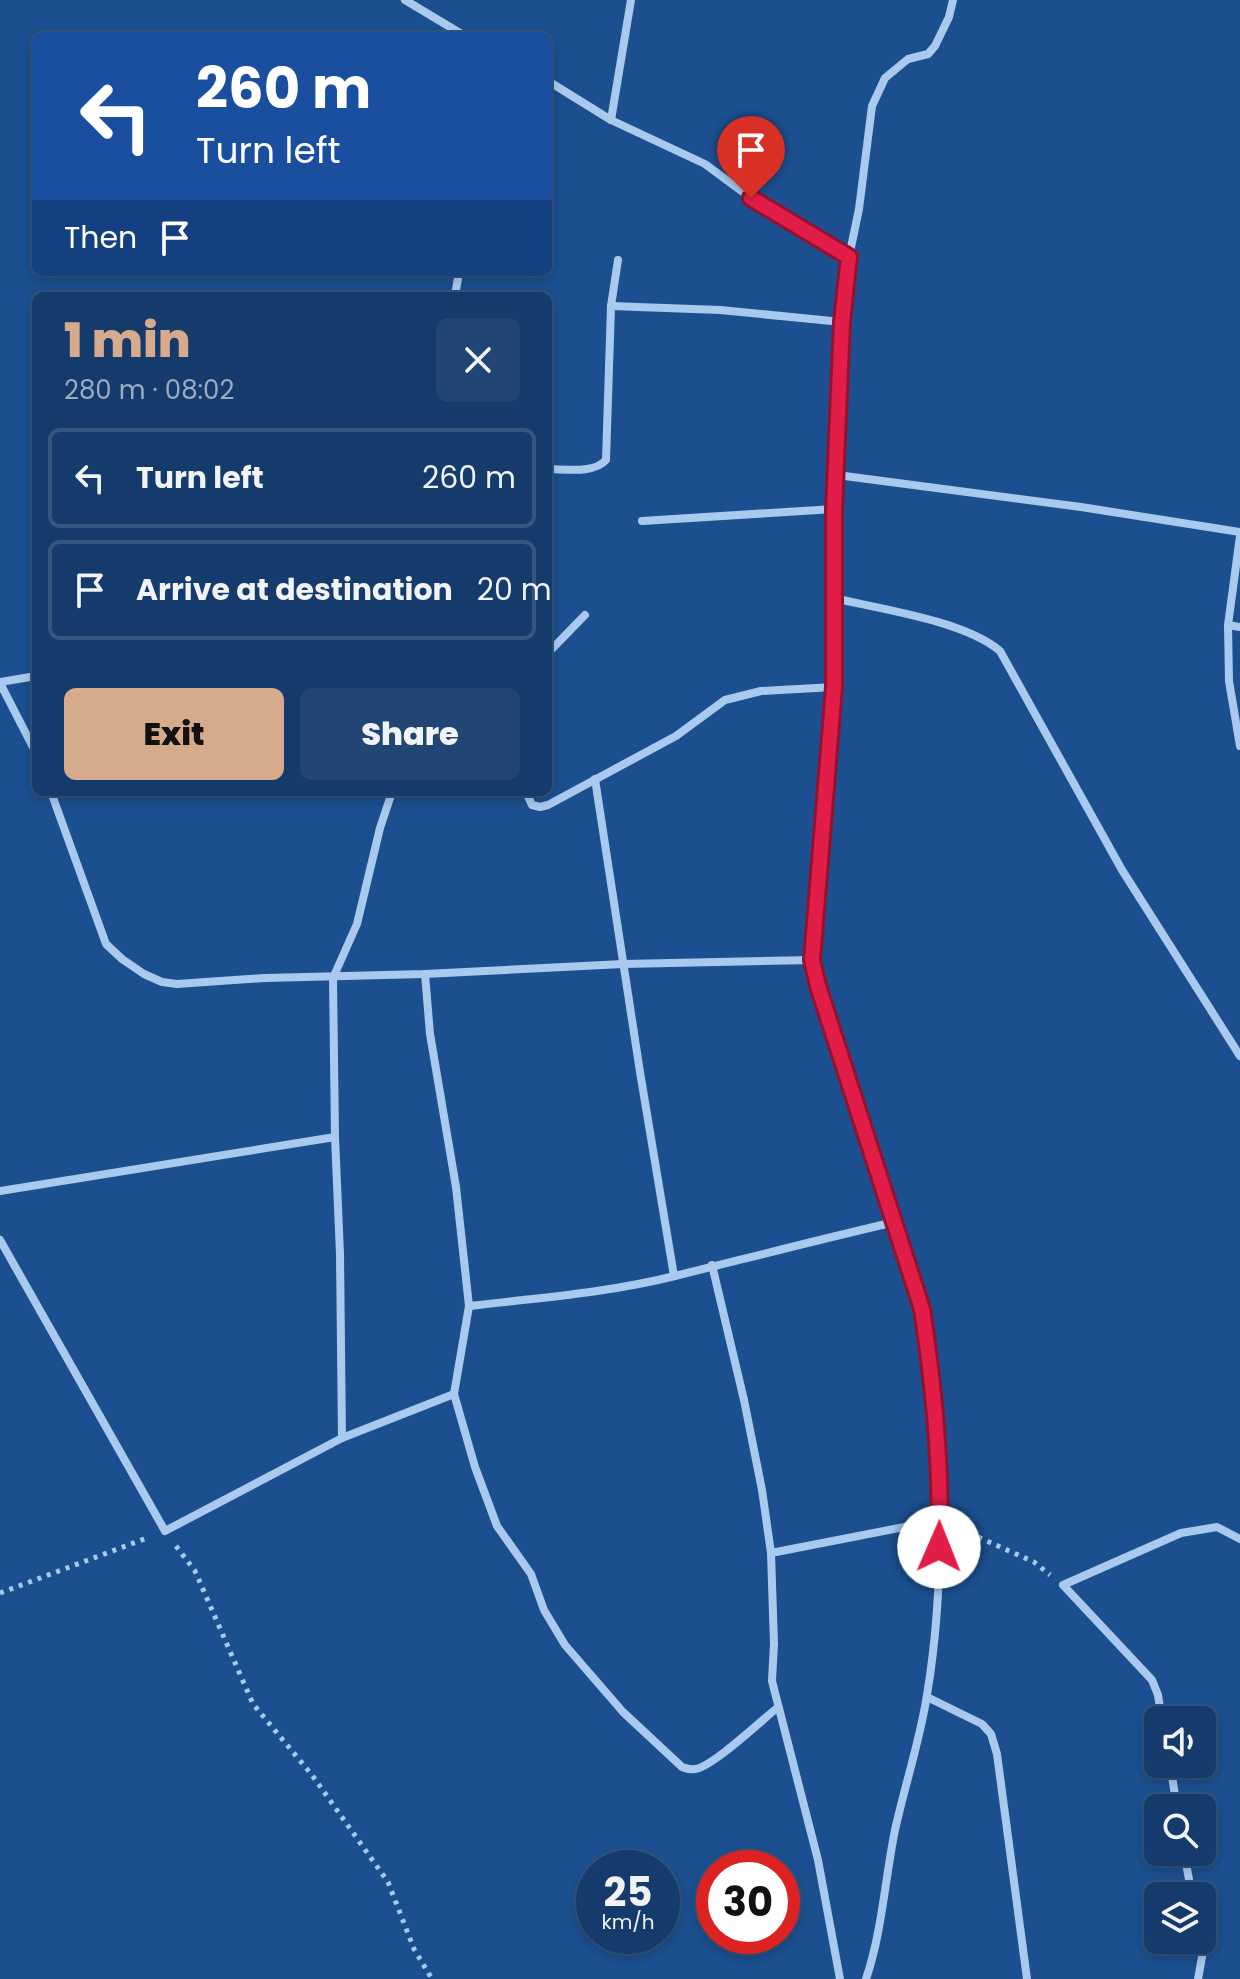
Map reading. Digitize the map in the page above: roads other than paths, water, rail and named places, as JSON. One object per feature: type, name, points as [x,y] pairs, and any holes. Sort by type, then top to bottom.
[{"type":"street","points":[[405,0],[458,32]]},
{"type":"street","points":[[611,120],[631,0]]},
{"type":"street","points":[[866,1979],[894,1834],[927,1697],[935,1627],[940,1520],[937,1437],[922,1309],[812,960],[834,687],[834,509],[842,322],[849,257],[859,209],[872,106],[885,78],[908,59],[928,54],[935,46],[949,17],[953,0]]},
{"type":"street","points":[[552,83],[611,120],[705,164],[751,198],[849,257]]},
{"type":"street","points":[[552,469],[590,468],[602,465],[606,460],[611,306],[618,260]]},
{"type":"street","points":[[611,306],[720,310],[842,322]]},
{"type":"street","points":[[837,475],[1081,507],[1240,534],[1228,625],[1229,681],[1240,746]]},
{"type":"street","points":[[642,521],[834,509]]},
{"type":"street","points":[[833,598],[966,630],[987,639],[1000,651],[1122,870],[1240,1056]]},
{"type":"street","points":[[552,649],[585,615]]},
{"type":"street","points":[[1228,625],[1240,627]]},
{"type":"street","points":[[32,677],[0,682],[32,745]]},
{"type":"street","points":[[527,796],[528,801],[540,807],[676,736],[725,700],[761,691],[834,687]]},
{"type":"street","points":[[595,779],[674,1276]]},
{"type":"street","points":[[52,796],[106,944],[144,974],[162,982],[177,984],[623,964],[812,960]]},
{"type":"street","points":[[342,1438],[333,978],[357,924],[391,796]]},
{"type":"street","points":[[425,974],[430,1034],[456,1187],[469,1306],[454,1394],[475,1467],[497,1526],[531,1574],[544,1610],[565,1645],[623,1712],[682,1767],[692,1770],[700,1768],[777,1708]]},
{"type":"street","points":[[0,1191],[335,1137]]},
{"type":"street","points":[[469,1306],[592,1291],[674,1276],[895,1222]]},
{"type":"street","points":[[0,1240],[165,1531],[342,1438],[454,1394]]},
{"type":"street","points":[[712,1265],[750,1427],[771,1553],[772,1681],[818,1860],[840,1979]]},
{"type":"street","points":[[771,1553],[940,1520]]},
{"type":"street","points":[[1160,1706],[1152,1680],[1063,1585],[1181,1533],[1217,1527],[1240,1539]]},
{"type":"street","points":[[927,1697],[982,1724],[991,1734],[997,1754],[1027,1979]]},
{"type":"street","points":[[1198,1979],[1201,1954]]}]
